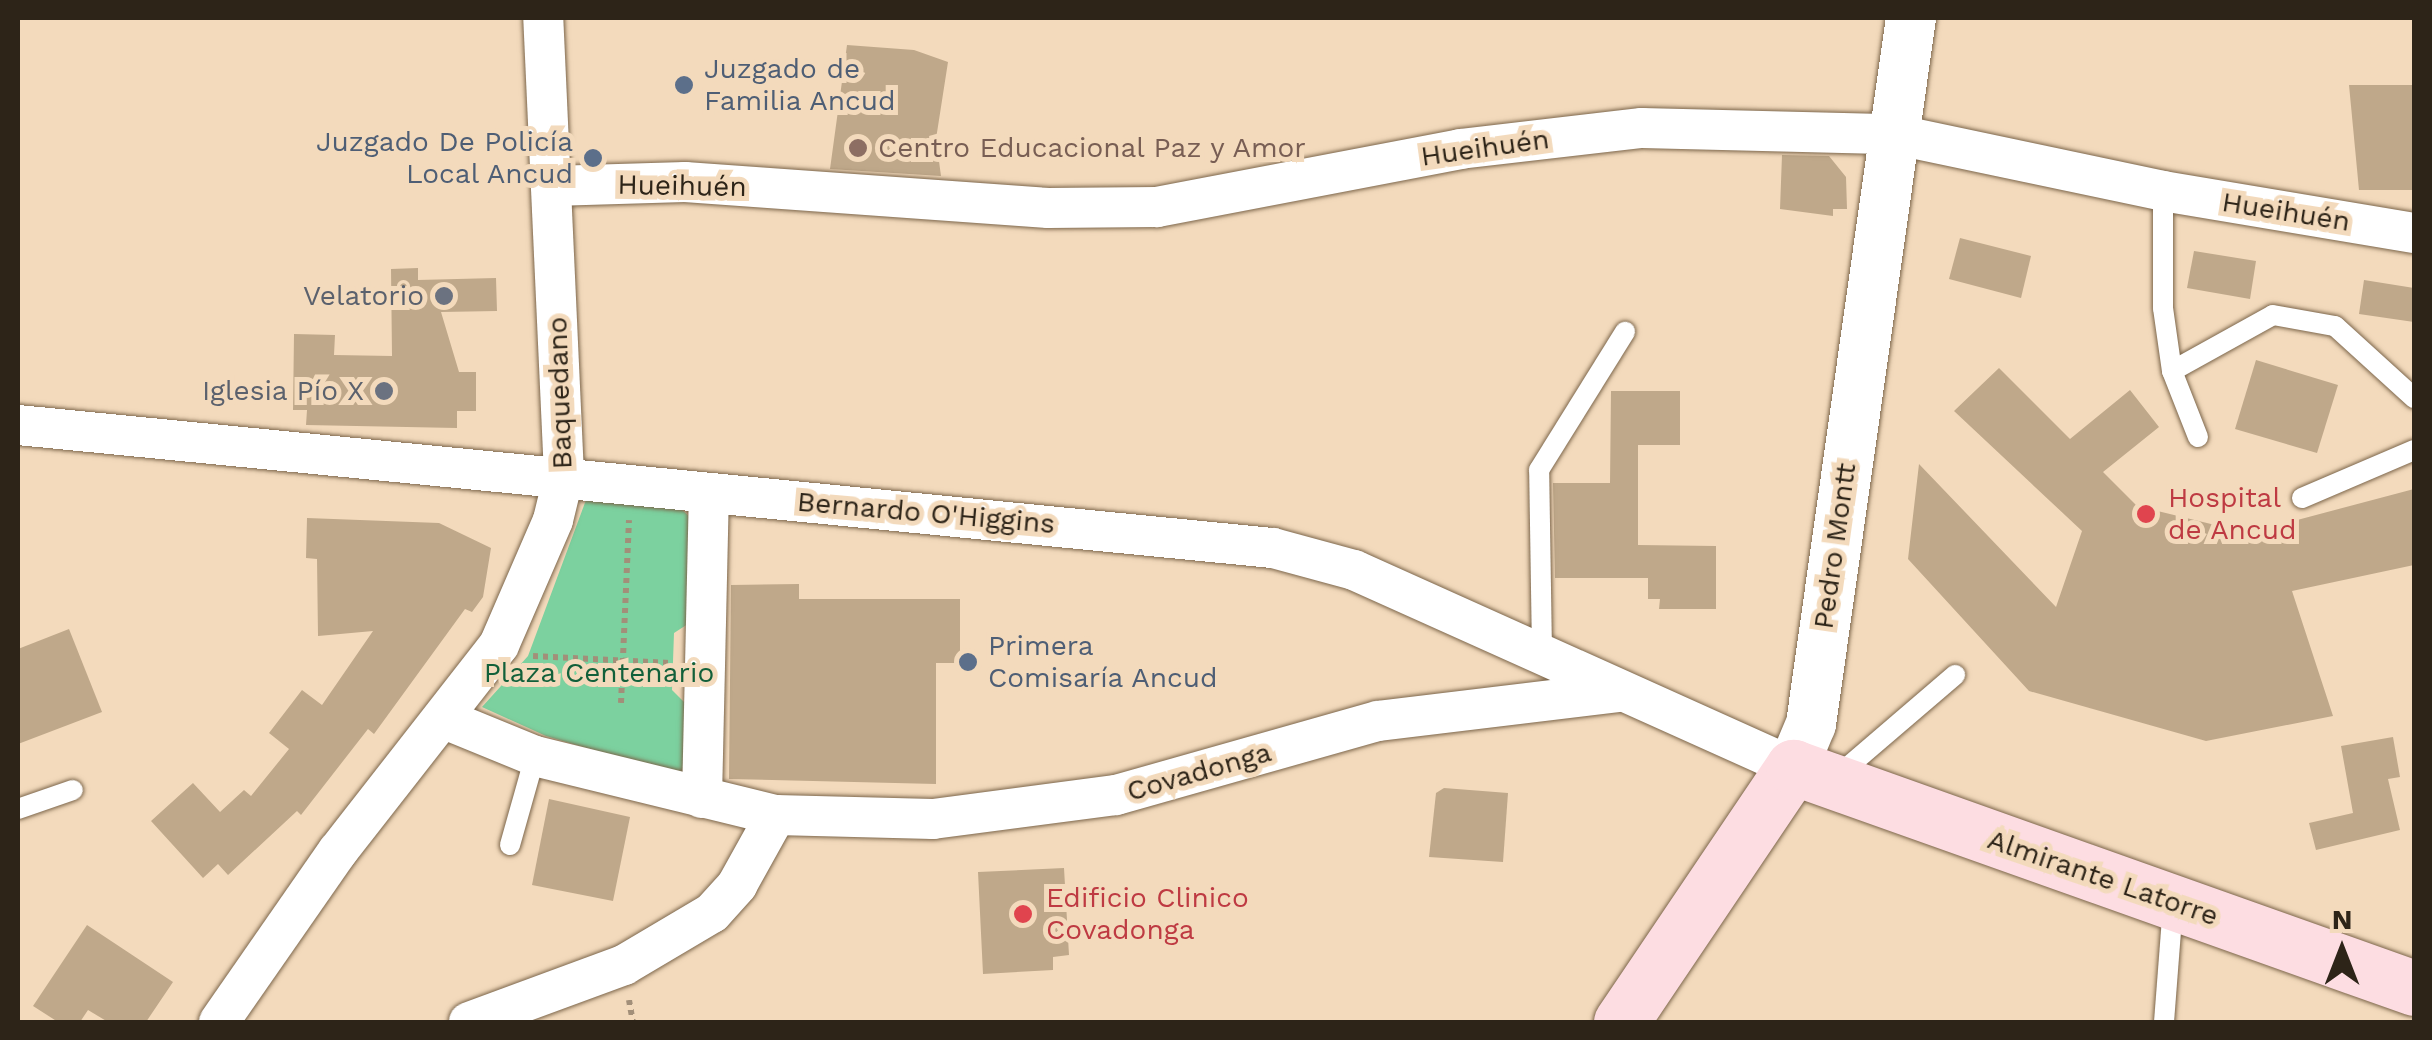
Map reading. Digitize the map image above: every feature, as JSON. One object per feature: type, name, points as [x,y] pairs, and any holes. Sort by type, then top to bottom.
[{"type":"main road","name":"Almirante Latorre","points":[[1811,774],[2414,988]]},
{"type":"main road","name":"Pedro Montt","points":[[1621,1022],[1811,774]]},
{"type":"street","name":"Baquedano","points":[[219,1022],[338,851],[446,720],[499,645],[539,560],[564,475],[543,18]]},
{"type":"street","name":"Pedro Montt","points":[[1811,774],[1811,724],[1911,18]]},
{"type":"street","name":"Hueihuén","points":[[552,186],[685,182],[1048,208],[1157,207],[1460,149],[1642,128],[1893,134],[2164,191],[2414,233]]},
{"type":"street","name":"Bernardo O'Higgins","points":[[18,426],[564,475],[709,493],[1273,548],[1354,570],[1542,652],[1618,692],[1811,774]]},
{"type":"street","points":[[702,798],[709,493]]},
{"type":"street","name":"Covadonga","points":[[446,720],[535,756],[776,815],[933,819],[1116,795],[1378,721],[1618,692]]},
{"type":"street","points":[[468,1022],[624,964],[712,913],[737,885],[776,815]]},
{"type":"lane","points":[[2164,191],[2162,308],[2172,371],[2198,437]]},
{"type":"lane","points":[[2172,371],[2273,315],[2335,326],[2414,398]]},
{"type":"lane","points":[[1542,652],[1539,470],[1625,332]]},
{"type":"lane","points":[[2302,498],[2414,450]]},
{"type":"lane","points":[[1811,774],[1955,675]]},
{"type":"lane","points":[[510,845],[535,756]]},
{"type":"lane","points":[[18,809],[73,790]]},
{"type":"lane","points":[[2164,1022],[2174,903]]},
{"type":"path","points":[[621,703],[631,484]]},
{"type":"path","points":[[499,645],[528,656],[706,664]]},
{"type":"green space","name":"Plaza Centenario","points":[[586,500],[677,505],[695,522],[691,622],[674,633],[672,690],[689,707],[684,777],[546,736],[482,707],[528,656]]},
{"type":"building","points":[[847,45],[914,50],[948,62],[936,139],[941,176],[830,169]]},
{"type":"building","points":[[2349,85],[2414,85],[2414,190],[2359,190]]},
{"type":"building","points":[[1782,155],[1829,156],[1846,177],[1847,209],[1833,209],[1833,216],[1780,209]]},
{"type":"building","points":[[1960,238],[2031,256],[2021,298],[1949,279]]},
{"type":"building","points":[[2194,251],[2256,261],[2250,299],[2187,288]]},
{"type":"building","name":"Iglesia Pío X","points":[[418,268],[418,280],[496,278],[497,311],[441,312],[459,372],[476,372],[476,411],[457,411],[457,428],[306,425],[307,410],[293,410],[294,334],[335,335],[334,355],[392,356],[391,269]]},
{"type":"building","points":[[2364,280],[2414,288],[2414,322],[2359,314]]},
{"type":"building","points":[[2256,360],[2338,385],[2317,453],[2235,429]]},
{"type":"building","points":[[1999,368],[2070,439],[2130,390],[2159,427],[2103,472],[2137,506],[2248,533],[2414,489],[2414,565],[2292,591],[2333,716],[2206,741],[2029,691],[1908,559],[1919,464],[2056,607],[2082,531],[1954,411]]},
{"type":"building","points":[[1611,391],[1680,391],[1680,445],[1638,445],[1638,545],[1716,546],[1716,609],[1659,609],[1660,599],[1648,599],[1648,578],[1555,578],[1553,483],[1610,483]]},
{"type":"building","points":[[307,518],[439,523],[491,548],[483,597],[472,612],[465,609],[374,734],[368,729],[301,815],[297,811],[228,875],[218,864],[203,878],[151,821],[193,783],[220,812],[244,790],[251,796],[289,749],[269,733],[302,690],[322,705],[373,631],[318,636],[317,559],[306,558]]},
{"type":"building","points":[[799,584],[799,599],[960,599],[960,663],[936,663],[936,784],[729,779],[731,585]]},
{"type":"building","points":[[69,629],[102,712],[18,744],[18,649]]},
{"type":"building","points":[[2393,737],[2400,777],[2388,779],[2400,830],[2316,850],[2309,823],[2353,813],[2341,746]]},
{"type":"building","points":[[1444,788],[1508,793],[1503,862],[1429,857],[1436,793]]},
{"type":"building","points":[[549,799],[630,817],[613,901],[532,885]]},
{"type":"building","name":"Edificio Clinico Covadonga","points":[[1064,868],[1069,955],[1053,957],[1053,970],[983,974],[978,872]]},
{"type":"building","points":[[87,925],[173,982],[146,1022],[108,1022],[88,1010],[80,1022],[58,1022],[33,1006]]},
{"type":"place","name":"Juzgado de Familia Ancud","points":[[684,85]]},
{"type":"place","name":"Centro Educacional Paz y Amor","points":[[858,148]]},
{"type":"place","name":"Juzgado De Policía Local Ancud","points":[[593,158]]},
{"type":"place","name":"Velatorio","points":[[444,296]]},
{"type":"place","name":"Iglesia Pío X","points":[[384,391]]},
{"type":"place","name":"Hospital de Ancud","points":[[2146,514]]},
{"type":"place","name":"Primera Comisaría Ancud","points":[[968,662]]},
{"type":"place","name":"Edificio Clinico Covadonga","points":[[1023,914]]}]
